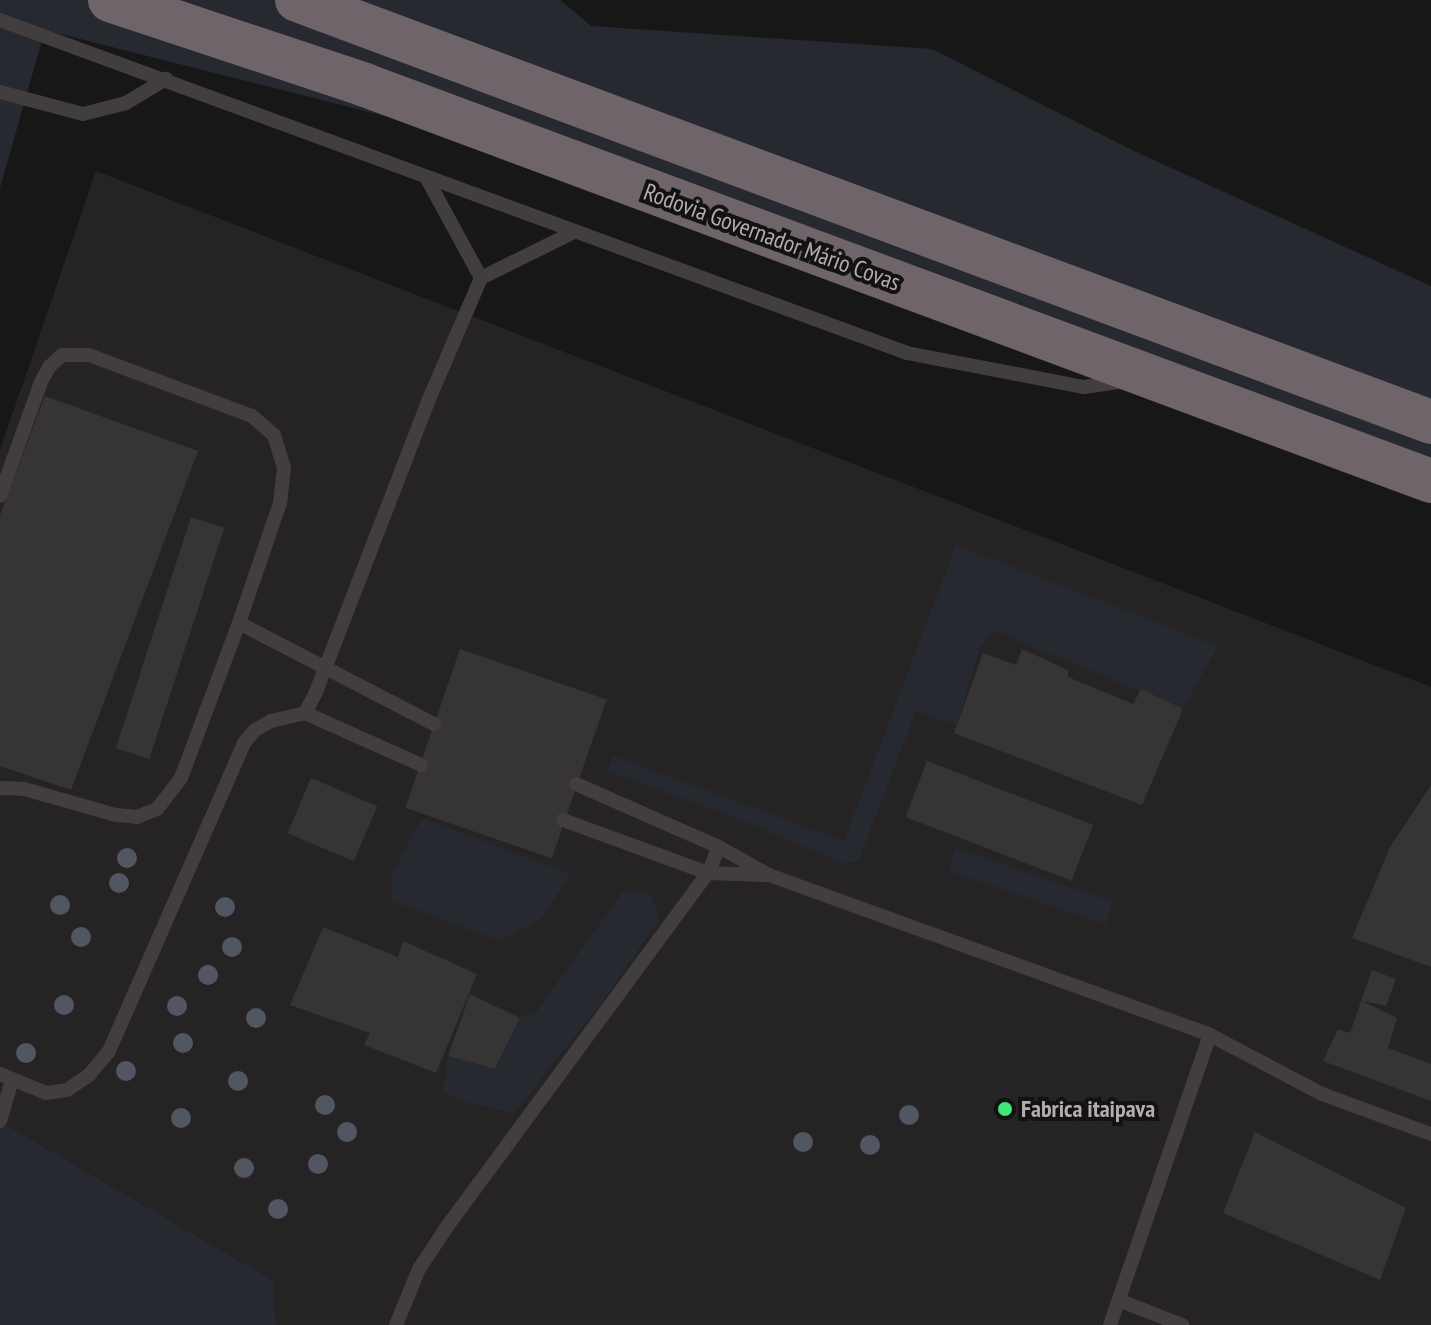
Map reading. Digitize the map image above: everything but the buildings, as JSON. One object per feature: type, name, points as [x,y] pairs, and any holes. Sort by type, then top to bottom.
[{"type":"highway","name":"Rodovia Governador Mário Covas","points":[[110,0],[393,95],[1431,481]]},
{"type":"highway","points":[[297,0],[1431,422]]},
{"type":"lane","points":[[0,20],[166,79],[572,233],[907,353],[1084,387],[1151,377]]},
{"type":"lane","points":[[0,92],[83,114],[126,103],[166,79]]},
{"type":"lane","points":[[426,177],[481,278]]},
{"type":"lane","points":[[305,713],[327,668],[427,404],[481,278],[572,233]]},
{"type":"lane","points":[[0,496],[41,382],[49,367],[62,355],[89,355],[226,403],[252,416],[274,435],[284,467],[280,503],[239,623],[181,778],[157,809],[137,817],[116,815],[24,789],[0,788]]},
{"type":"lane","points":[[239,623],[434,724]]},
{"type":"lane","points":[[0,1121],[6,1077],[46,1093],[67,1090],[89,1075],[109,1051],[227,776],[244,743],[255,730],[271,721],[305,713],[421,765]]},
{"type":"lane","points":[[576,784],[719,847],[769,875],[1210,1035],[1322,1094],[1431,1134]]},
{"type":"lane","points":[[563,820],[708,873],[769,875]]},
{"type":"lane","points":[[396,1325],[419,1269],[446,1228],[708,873],[719,847]]},
{"type":"lane","points":[[1110,1325],[1121,1301],[1210,1035]]},
{"type":"lane","points":[[1121,1301],[1182,1325]]},
{"type":"shaded area","points":[[0,0],[560,0],[591,26],[932,49],[1134,151],[1431,286],[1431,481],[590,168],[37,28],[41,44],[0,188]]},
{"type":"shaded area","points":[[96,171],[1431,687],[1431,1325],[276,1325],[274,1281],[0,1121],[0,450]]},
{"type":"shaded area","points":[[956,545],[1218,646],[1183,709],[998,632],[989,634],[979,650],[957,726],[916,711],[859,860],[845,864],[737,818],[606,771],[614,756],[844,841]]},
{"type":"shaded area","points":[[422,818],[571,874],[540,920],[500,941],[392,901],[392,874]]},
{"type":"shaded area","points":[[956,848],[1113,902],[1105,925],[948,871]]},
{"type":"shaded area","points":[[624,890],[650,894],[660,919],[605,998],[514,1113],[467,1103],[443,1092],[448,1056],[496,1069],[520,1018],[537,1011]]},
{"type":"shaded area","points":[[0,1121],[274,1281],[276,1325],[0,1325]]},
{"type":"place","name":"Fabrica itaipava","points":[[1005,1109]]}]
